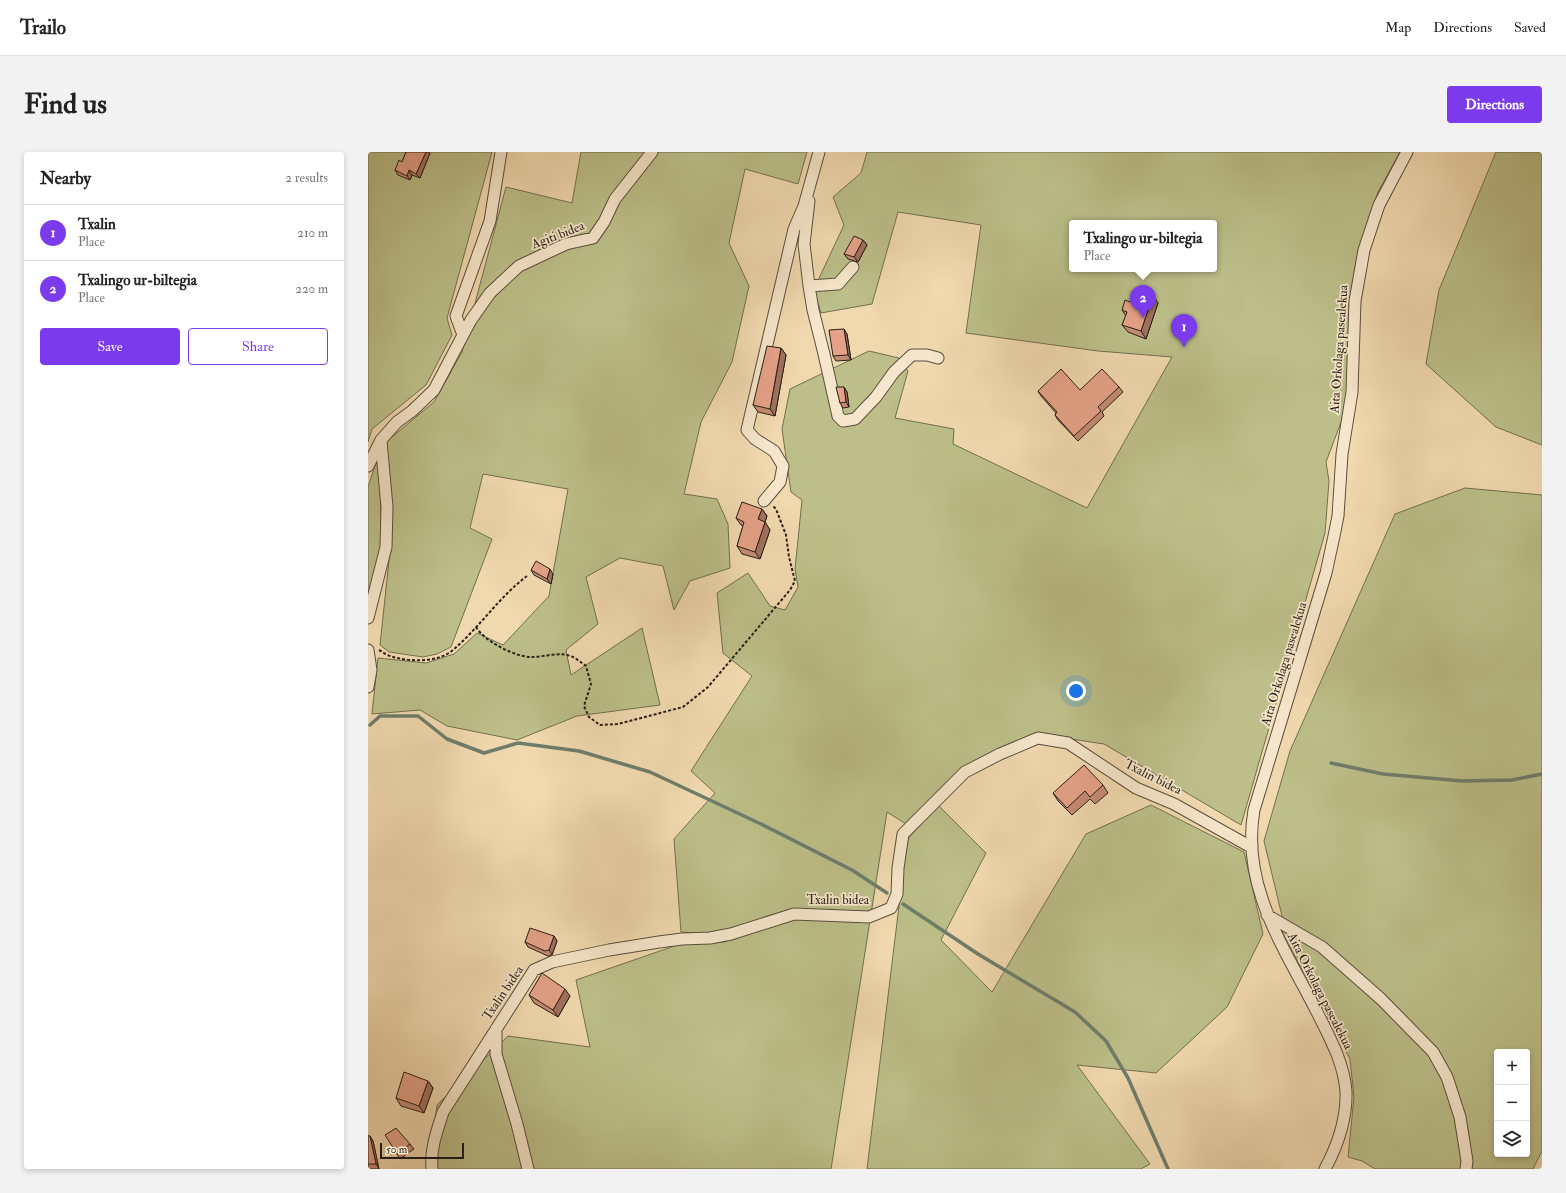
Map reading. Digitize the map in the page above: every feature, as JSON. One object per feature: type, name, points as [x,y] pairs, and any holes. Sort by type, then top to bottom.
[{"type":"street","points":[[463,335],[456,316],[490,220],[501,152]]},
{"type":"street","name":"Agiti bidea","points":[[368,466],[381,440],[397,422],[412,411],[434,390],[471,320],[490,293],[519,266],[566,244],[593,238],[604,222],[614,199],[652,152]]},
{"type":"street","points":[[764,501],[780,482],[783,466],[774,451],[755,439],[747,430],[794,229],[804,206],[819,152]]},
{"type":"street","name":"Aita Orkolaga pasealekua","points":[[1325,1169],[1337,1144],[1343,1125],[1346,1091],[1344,1075],[1338,1054],[1267,915],[1258,886],[1251,848],[1250,829],[1254,810],[1326,573],[1338,516],[1342,454],[1352,392],[1356,301],[1364,250],[1379,205],[1407,152]]},
{"type":"street","points":[[810,186],[804,244],[809,286],[813,310],[838,416],[843,421],[855,419],[876,398],[894,372],[912,355],[927,355],[938,358]]},
{"type":"street","points":[[809,286],[838,284],[853,267]]},
{"type":"street","points":[[368,618],[386,547],[387,507],[381,440]]},
{"type":"street","points":[[368,687],[371,670],[371,648]]},
{"type":"street","name":"Txalin bidea","points":[[432,1169],[431,1158],[435,1135],[443,1112],[534,970],[552,962],[659,942],[710,938],[731,934],[794,914],[868,917],[891,908],[897,894],[898,868],[903,834],[965,772],[1000,754],[1038,738],[1068,743],[1136,788],[1174,804],[1251,848]]},
{"type":"street","points":[[1267,915],[1322,947],[1381,999],[1433,1052],[1447,1077],[1460,1117],[1467,1161],[1466,1169]]},
{"type":"street","points":[[496,1028],[496,1054],[517,1124],[528,1169]]},
{"type":"path","points":[[476,627],[478,631],[490,642],[511,652],[529,657],[551,655],[572,657],[586,666],[591,684],[584,706],[589,717],[600,725],[618,724],[683,707],[708,687],[790,590],[795,581],[789,557],[786,535],[776,509],[764,501]]},
{"type":"path","points":[[371,648],[389,656],[424,660],[439,657],[452,651],[507,594],[527,576]]},
{"type":"green space","points":[[368,152],[492,152],[447,318],[452,335],[426,385],[372,429],[368,442]]},
{"type":"green space","points":[[581,152],[807,152],[798,184],[745,169],[729,243],[749,286],[732,362],[701,422],[684,494],[717,499],[728,524],[730,568],[690,581],[674,610],[663,566],[620,558],[586,577],[598,624],[566,650],[571,675],[642,628],[660,705],[577,716],[517,740],[447,726],[420,710],[372,714],[378,658],[426,663],[454,654],[477,633],[503,645],[549,596],[568,489],[483,474],[470,528],[492,539],[451,647],[437,654],[423,657],[389,652],[380,645],[390,551],[386,442],[434,402],[462,352],[506,187],[572,203]]},
{"type":"green space","points":[[867,152],[1400,152],[1378,192],[1360,247],[1346,409],[1326,462],[1329,481],[1325,533],[1241,825],[1104,744],[1071,739],[1005,746],[906,824],[887,812],[831,1169],[430,1169],[437,1105],[508,1036],[590,1047],[576,980],[683,943],[724,942],[779,923],[710,934],[681,932],[674,839],[715,793],[691,771],[752,676],[723,653],[717,593],[748,573],[770,606],[785,610],[798,587],[795,569],[802,500],[791,492],[782,429],[790,389],[869,351],[899,358],[908,371],[895,418],[954,429],[953,444],[1087,508],[1172,357],[1098,351],[966,333],[981,225],[898,212],[872,304],[821,313],[814,289],[844,225],[833,197],[861,173]]},
{"type":"green space","points":[[1496,152],[1542,152],[1542,445],[1496,427],[1426,364],[1439,290]]},
{"type":"green space","points":[[379,454],[382,546],[368,601],[368,487]]},
{"type":"green space","points":[[1465,488],[1542,495],[1542,1151],[1533,1169],[1375,1169],[1362,1161],[1348,1157],[1354,1097],[1350,1059],[1282,932],[1282,916],[1264,841],[1290,751],[1395,514]]},
{"type":"green space","points":[[938,805],[986,853],[941,940],[992,992],[1086,834],[1151,805],[1244,852],[1263,934],[1227,1007],[1156,1073],[1077,1065],[1150,1164],[1141,1169],[867,1169],[907,840]]},
{"type":"building","points":[[406,152],[426,152],[416,174],[409,170],[407,176],[395,170],[399,160],[402,162]]},
{"type":"building","points":[[854,236],[863,240],[854,257],[844,254]]},
{"type":"building","points":[[1135,289],[1153,295],[1141,331],[1122,325],[1127,312],[1122,310],[1125,300],[1130,302]]},
{"type":"building","points":[[844,329],[848,355],[833,356],[829,330]]},
{"type":"building","points":[[767,346],[781,348],[770,409],[753,405]]},
{"type":"building","points":[[1061,369],[1080,390],[1102,369],[1119,387],[1098,407],[1101,411],[1074,436],[1055,415],[1057,412],[1038,391]]},
{"type":"building","points":[[836,387],[844,387],[846,402],[840,403]]},
{"type":"building","points":[[742,502],[762,509],[758,519],[765,522],[755,552],[737,546],[744,522],[736,518]]},
{"type":"building","points":[[536,561],[550,569],[547,579],[531,570]]},
{"type":"building","points":[[1084,765],[1103,785],[1090,797],[1085,791],[1067,808],[1053,793]]},
{"type":"building","points":[[530,928],[554,936],[549,950],[545,951],[525,942]]},
{"type":"building","points":[[542,973],[565,989],[553,1010],[529,995]]},
{"type":"building","points":[[404,1072],[428,1081],[419,1106],[396,1098]]},
{"type":"building","points":[[396,1128],[410,1144],[397,1154],[385,1135]]},
{"type":"building","points":[[368,1136],[370,1136],[376,1164],[368,1164]]},
{"type":"waterway","points":[[370,725],[380,716],[418,716],[447,739],[484,753],[518,743],[579,751],[650,772],[761,824],[852,870],[887,893]]},
{"type":"waterway","points":[[1331,763],[1383,774],[1462,781],[1512,780],[1542,774]]},
{"type":"waterway","points":[[903,904],[978,954],[1075,1012],[1106,1041],[1128,1078],[1168,1169]]},
{"type":"place","name":"Txalingo ur-biltegia","points":[[1143,318]]},
{"type":"place","name":"Txalin","points":[[1184,347]]}]
